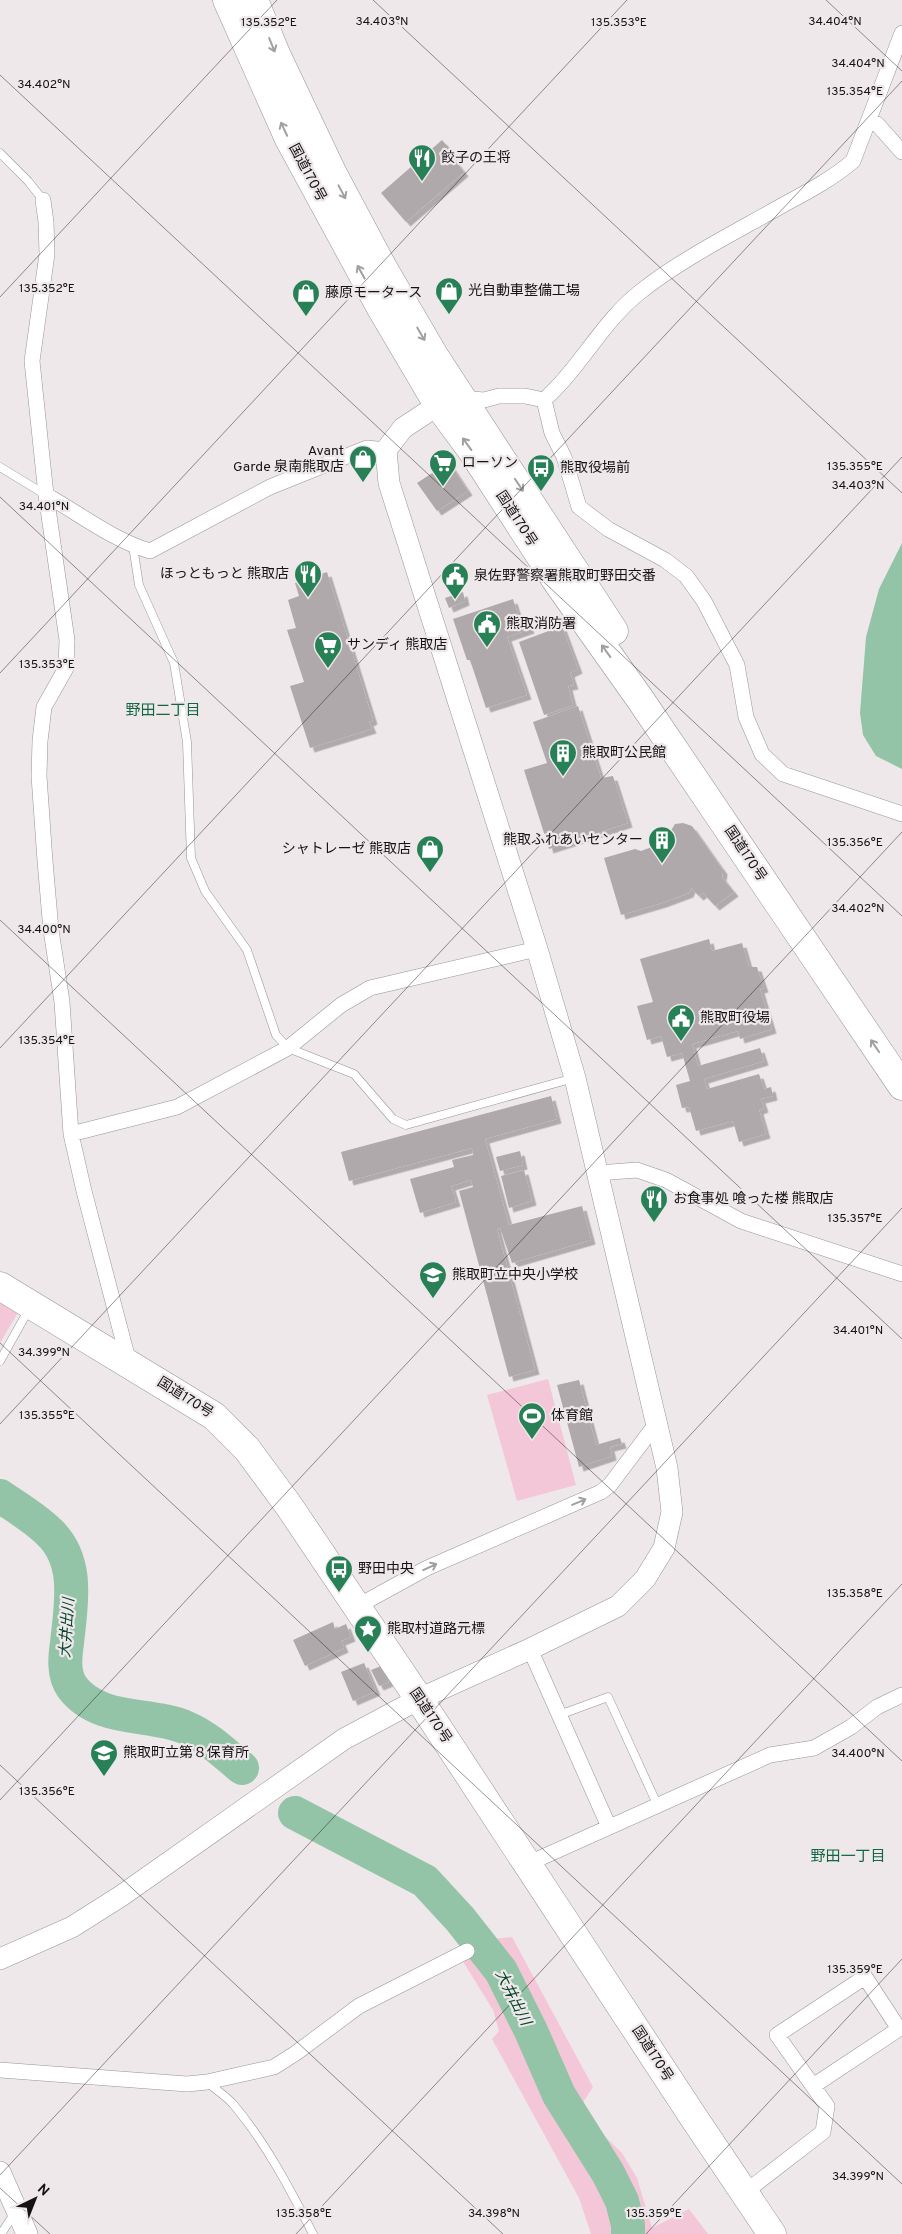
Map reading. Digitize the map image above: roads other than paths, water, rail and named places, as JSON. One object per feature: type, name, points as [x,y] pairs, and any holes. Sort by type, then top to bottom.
[{"type":"highway","name":"国道170号","points":[[227,0],[289,139],[382,310],[449,401],[530,500],[606,619],[902,1054]]},
{"type":"highway","name":"国道170号","points":[[254,0],[276,54],[332,172],[382,266],[472,451],[557,582],[640,699],[902,1086]]},
{"type":"highway","name":"国道170号","points":[[0,1286],[214,1416],[235,1436],[263,1469],[419,1699],[772,2234]]},
{"type":"street","points":[[544,400],[558,388],[612,320],[638,293],[743,228],[836,175],[853,161],[902,34]]},
{"type":"street","points":[[869,121],[878,124],[902,152]]},
{"type":"street","points":[[43,200],[47,254],[32,361],[46,495],[67,640],[66,668],[44,707],[40,741],[39,776],[51,930],[62,1002],[71,1134],[129,1363]]},
{"type":"street","points":[[0,1958],[23,1950],[72,1927],[121,1896],[344,1739],[419,1699],[530,1649],[618,1606],[645,1579],[664,1548],[672,1512],[667,1468],[575,1078],[537,949],[389,483],[386,450],[403,428],[449,401],[484,400],[499,396],[525,396],[544,400]]},
{"type":"street","points":[[544,400],[552,433],[564,457],[579,507],[608,529],[666,560],[686,576],[704,601],[737,665],[746,717],[762,754],[783,774],[902,814]]},
{"type":"street","points":[[46,495],[133,546],[150,552],[270,487],[367,448],[386,450]]},
{"type":"street","points":[[71,1134],[177,1107],[288,1048],[341,1005],[370,988],[537,949]]},
{"type":"street","points":[[598,1173],[637,1170],[666,1180],[741,1221],[902,1274]]},
{"type":"street","points":[[356,1607],[427,1568],[601,1492],[610,1485],[656,1424]]},
{"type":"street","points":[[530,1649],[609,1827]]},
{"type":"street","points":[[528,1864],[657,1804],[770,1755],[814,1748],[851,1727],[877,1707],[902,1695]]},
{"type":"street","points":[[0,2070],[187,2084],[207,2082],[274,2066],[296,2053],[359,2006],[467,1951]]},
{"type":"street","points":[[744,2193],[823,2132],[827,2106],[777,2035],[865,1977],[900,2029],[813,2086]]},
{"type":"street","points":[[0,2172],[27,2234]]},
{"type":"lane","points":[[0,153],[28,181],[43,200]]},
{"type":"lane","points":[[0,466],[46,495]]},
{"type":"lane","points":[[133,546],[139,585],[174,664],[187,742],[191,858],[205,891],[247,950],[276,1035],[288,1048],[354,1074],[393,1119],[406,1125],[575,1078]]},
{"type":"lane","points":[[0,1361],[31,1305]]},
{"type":"lane","points":[[560,1715],[608,1697],[657,1804]]},
{"type":"lane","points":[[207,2082],[232,2103],[262,2142],[292,2192],[313,2234]]},
{"type":"lane","points":[[1,2234],[17,2211]]},
{"type":"waterway","name":"大井出川","points":[[0,1496],[44,1527],[59,1544],[65,1556],[71,1584],[65,1665],[67,1677],[72,1687],[83,1698],[110,1712],[173,1723],[187,1728],[209,1741],[242,1768]]},
{"type":"waterway","name":"大井出川","points":[[295,1813],[425,1881],[460,1919],[501,1971],[531,2031],[559,2095],[608,2173],[622,2201],[628,2225],[628,2234]]},
{"type":"place","name":"餃子の王将","points":[[422,182]]},
{"type":"place","name":"光自動車整備工場","points":[[449,315]]},
{"type":"place","name":"藤原モータース","points":[[306,317]]},
{"type":"place","name":"Avant Garde 泉南熊取店","points":[[363,483]]},
{"type":"place","name":"ローソン","points":[[443,487]]},
{"type":"place","name":"熊取役場前","points":[[541,492]]},
{"type":"place","name":"ほっともっと 熊取店","points":[[308,598]]},
{"type":"place","name":"泉佐野警察署熊取町野田交番","points":[[455,600]]},
{"type":"place","name":"熊取消防署","points":[[487,648]]},
{"type":"place","name":"サンディ 熊取店","points":[[328,669]]},
{"type":"place","name":"熊取町公民館","points":[[563,777]]},
{"type":"place","name":"熊取ふれあいセンター","points":[[662,864]]},
{"type":"place","name":"シャトレーゼ 熊取店","points":[[430,873]]},
{"type":"place","name":"熊取町役場","points":[[681,1042]]},
{"type":"place","name":"お食事処 喰った楼 熊取店","points":[[654,1223]]},
{"type":"place","name":"熊取町立中央小学校","points":[[433,1299]]},
{"type":"place","name":"体育館","points":[[532,1440]]},
{"type":"place","name":"野田中央","points":[[339,1593]]},
{"type":"place","name":"熊取村道路元標","points":[[368,1653]]},
{"type":"place","name":"熊取町立第８保育所","points":[[104,1777]]},
{"type":"district","name":"野田二丁目","points":[[163,711]]},
{"type":"district","name":"野田一丁目","points":[[848,1857]]}]
